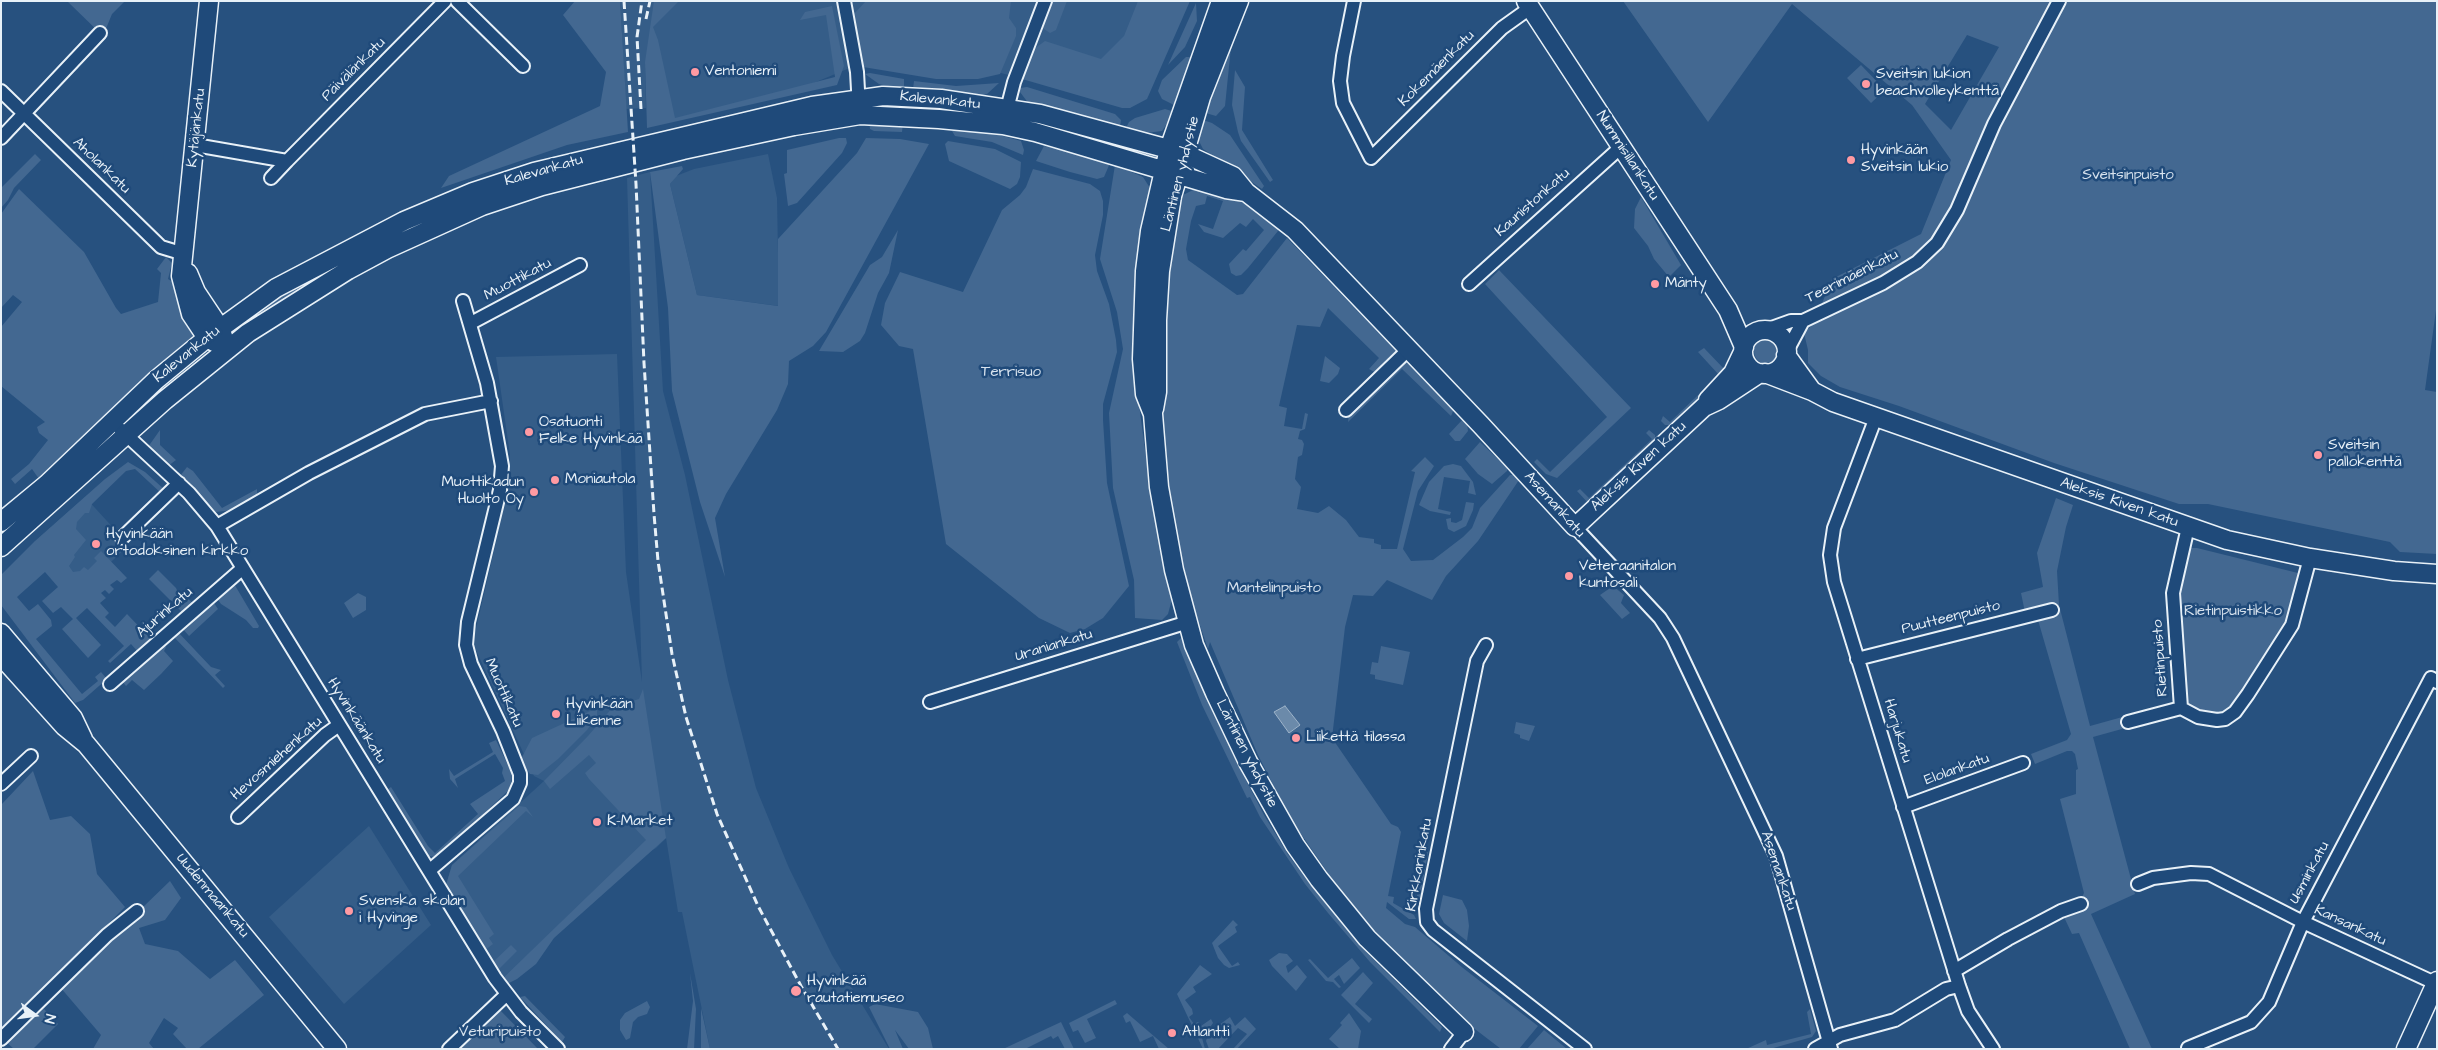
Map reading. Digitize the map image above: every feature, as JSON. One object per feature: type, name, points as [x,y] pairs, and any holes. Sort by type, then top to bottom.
[{"type":"main road","name":"Kytäjänkatu","points":[[209,1],[184,254],[196,292],[214,333],[227,350]]},
{"type":"main road","name":"Läntinen yhdystie","points":[[1221,1],[1171,173],[1160,271],[1157,320],[1157,392],[1152,414],[1161,496],[1174,570],[1194,645],[1215,693],[1248,762],[1295,845],[1318,879],[1367,938],[1464,1032]]},
{"type":"main road","name":"Läntinen yhdystie","points":[[1176,151],[1239,1]]},
{"type":"main road","name":"Nummisillankatu","points":[[1528,4],[1728,310],[1743,349]]},
{"type":"main road","name":"Kalevankatu","points":[[1,547],[165,400],[227,350],[286,307],[348,270],[426,230],[482,206],[542,186],[623,164],[794,126],[859,107],[908,96],[1007,108],[1065,119],[1176,151]]},
{"type":"main road","name":"Kalevankatu","points":[[1,522],[48,484],[156,380],[214,333],[276,288],[404,221],[473,192],[534,172],[812,106],[859,107],[939,119],[1003,125],[1035,132],[1171,173]]},
{"type":"main road","name":"Asemankatu","points":[[1176,151],[1232,176],[1246,192],[1295,230],[1481,425],[1575,527]]},
{"type":"main road","name":"Asemankatu","points":[[1171,173],[1226,189],[1246,192]]},
{"type":"main road","name":"Nummisillankatu","points":[[1728,310],[1763,330]]},
{"type":"main road","points":[[1763,330],[1778,334],[1782,338],[1786,353],[1781,366],[1763,373],[1748,366],[1743,349],[1750,336],[1763,330]]},
{"type":"main road","name":"Aleksis Kiven katu","points":[[1575,527],[1704,407],[1713,393],[1738,367],[1743,349]]},
{"type":"main road","name":"Aleksis Kiven katu","points":[[1786,353],[1812,391]]},
{"type":"main road","name":"Aleksis Kiven katu","points":[[1704,407],[1763,373],[1812,391],[1833,402],[2227,540],[2310,558],[2394,571],[2437,574]]},
{"type":"main road","name":"Uudenmaankatu","points":[[1,633],[73,718],[86,744]]},
{"type":"main road","name":"Uudenmaankatu","points":[[1,656],[64,726],[86,744],[337,1049]]},
{"type":"main road","points":[[2406,1049],[2436,983]]},
{"type":"street","name":"Päivälänkatu","points":[[271,178],[445,1]]},
{"type":"street","points":[[458,1],[523,66]]},
{"type":"street","points":[[844,1],[857,72],[859,107]]},
{"type":"street","points":[[1003,125],[1014,82],[1045,1]]},
{"type":"street","name":"Kokemäenkatu","points":[[1354,1],[1340,82],[1343,103],[1371,158],[1528,4]]},
{"type":"street","name":"Teerimäenkatu","points":[[1763,330],[1791,321],[1803,320],[1902,273],[1937,243],[1957,210],[1994,124],[2059,1]]},
{"type":"street","points":[[1,138],[100,33]]},
{"type":"street","name":"Aholankatu","points":[[1,91],[161,247],[184,254]]},
{"type":"street","points":[[195,145],[287,162]]},
{"type":"street","name":"Kaunistonkatu","points":[[1469,284],[1621,147]]},
{"type":"street","name":"Muottikatu","points":[[471,323],[580,265]]},
{"type":"street","name":"Muottikatu","points":[[430,870],[513,799],[520,783],[520,774],[503,731],[471,664],[466,645],[468,622],[500,490],[502,466],[491,401],[471,323],[463,301]]},
{"type":"street","name":"Teerimäenkatu","points":[[1786,353],[1803,320]]},
{"type":"street","points":[[1346,410],[1408,350]]},
{"type":"street","points":[[217,526],[309,473],[425,414],[491,401]]},
{"type":"street","name":"Harjukatu","points":[[1876,417],[1834,528],[1830,555],[1834,582],[1959,986],[1968,1011],[1993,1049]]},
{"type":"street","name":"Hyvinkäänkatu","points":[[112,421],[179,483],[200,504],[217,526],[506,995],[558,1049]]},
{"type":"street","points":[[122,538],[179,483]]},
{"type":"street","name":"Asemankatu","points":[[1575,527],[1660,618],[1673,638],[1776,856],[1830,1045]]},
{"type":"street","name":"Rietinpuisto","points":[[2188,527],[2173,593],[2181,708],[2198,717],[2217,720],[2225,719],[2234,712],[2292,625],[2310,558]]},
{"type":"street","name":"Ajurinkatu","points":[[110,684],[243,568]]},
{"type":"street","name":"Puutteenpuisto","points":[[1857,659],[2052,610]]},
{"type":"street","name":"Uraniankatu","points":[[930,702],[1188,622]]},
{"type":"street","name":"Kirkkarinkatu","points":[[1486,645],[1477,661],[1475,670],[1426,909],[1427,922],[1433,930],[1585,1049]]},
{"type":"street","name":"Usminkatu","points":[[2188,1048],[2251,1022],[2260,1013],[2276,989],[2303,922],[2434,680]]},
{"type":"street","points":[[2128,722],[2181,708]]},
{"type":"street","name":"Hevosmiehenkatu","points":[[238,817],[325,735],[339,725]]},
{"type":"street","points":[[1,784],[31,756]]},
{"type":"street","name":"Elolankatu","points":[[1903,807],[2023,763]]},
{"type":"street","name":"Kansankatu","points":[[2138,884],[2153,878],[2191,873],[2209,874],[2303,922],[2436,983]]},
{"type":"street","points":[[1954,971],[2061,911],[2081,904]]},
{"type":"street","points":[[1,1038],[107,935],[137,911]]},
{"type":"street","points":[[1815,1049],[1830,1045],[1840,1035],[1895,1020],[1946,989],[1959,986]]},
{"type":"street","points":[[449,1049],[506,995]]},
{"type":"street","points":[[1451,1049],[1464,1032]]},
{"type":"shaded area","points":[[620,1],[1161,1],[1131,48],[1046,85],[1001,73],[954,76],[864,62],[780,97],[651,124],[645,63],[646,108],[626,109]]},
{"type":"shaded area","points":[[768,154],[777,198],[779,306],[697,295],[670,184],[676,176],[694,169]]},
{"type":"shaded area","points":[[650,172],[663,391],[685,475],[728,680],[756,788],[789,868],[832,955],[889,1049],[710,1049],[682,912],[678,912],[666,838],[656,848],[616,871],[503,978],[446,885],[452,865],[544,781],[534,776],[474,646],[475,633],[508,490],[510,455],[496,357],[617,354],[626,572],[642,682],[627,178]]},
{"type":"shaded area","points":[[85,497],[129,545],[79,592],[34,542]]},
{"type":"shaded area","points":[[1285,706],[1300,725],[1289,733],[1274,712]]},
{"type":"shaded area","name":"Svenska skolan i Hyvinge","points":[[369,826],[431,925],[344,1004],[269,917]]},
{"type":"green space","points":[[67,1],[125,1],[112,14],[103,36]]},
{"type":"green space","points":[[575,1],[620,1],[628,132],[567,145],[441,188],[449,176],[600,106],[606,72],[563,15]]},
{"type":"green space","points":[[654,1],[679,1],[653,27],[658,40],[675,118],[835,77],[826,15],[800,20],[805,12],[832,6],[844,66],[837,85],[647,128],[645,62]]},
{"type":"green space","points":[[866,1],[1011,1],[1009,18],[1016,28],[1016,36],[1000,74],[978,79],[936,79],[863,67],[854,14]]},
{"type":"green space","points":[[1051,1],[1067,1],[1056,30],[1050,33],[1041,27]]},
{"type":"green space","points":[[1138,1],[1190,1],[1147,99],[1130,108],[1122,108],[1022,79],[1034,49],[1045,41],[1101,59],[1124,36]]},
{"type":"green space","name":"Sveitsinpuisto","points":[[1623,1],[2437,1],[2437,303],[2425,390],[2437,392],[2437,554],[2400,552],[2390,542],[2208,504],[2179,504],[2054,463],[1899,406],[1840,387],[1821,376],[1808,363],[1808,350],[1804,333],[1814,323],[1832,279],[1921,234],[1951,160],[1912,105],[1792,4],[1708,122]],"holes":[[[1967,35],[1999,47],[1951,130],[1925,104]]]},
{"type":"green space","points":[[1196,3],[1197,21],[1185,47],[1168,65]]},
{"type":"green space","points":[[1228,46],[1231,47],[1225,106],[1216,116],[1202,112]]},
{"type":"green space","points":[[1186,57],[1191,57],[1190,65],[1176,106],[1162,99],[1158,91],[1162,80]]},
{"type":"green space","name":"Sveitsin lukion beachvolleykenttä","points":[[1861,65],[1885,90],[1871,103],[1847,78]]},
{"type":"green space","points":[[1235,70],[1245,87],[1242,130],[1273,180],[1270,182],[1241,141],[1238,132],[1232,105]]},
{"type":"green space","points":[[870,73],[904,79],[904,86],[899,89],[879,84],[865,74]]},
{"type":"green space","points":[[914,81],[956,86],[999,83],[987,94],[975,97],[913,89]]},
{"type":"green space","points":[[1027,87],[1115,114],[1121,120],[1120,127],[1029,104],[1020,92],[1020,88]]},
{"type":"green space","points":[[1165,109],[1175,112],[1162,131],[1146,133],[1126,128],[1129,122],[1135,118]]},
{"type":"green space","points":[[1200,119],[1212,123],[1230,135],[1264,186],[1262,189],[1203,149],[1198,139]]},
{"type":"green space","points":[[869,122],[903,123],[902,132],[874,131],[870,129]]},
{"type":"green space","points":[[957,129],[985,131],[1021,141],[1024,150],[1023,155],[992,142],[955,136],[952,131]]},
{"type":"green space","points":[[846,138],[847,143],[842,153],[797,203],[788,206],[784,174],[787,173],[787,150]]},
{"type":"green space","points":[[866,138],[900,139],[929,144],[826,332],[813,346],[789,361],[788,384],[777,410],[726,494],[715,518],[725,577],[700,502],[672,391],[668,308],[650,172],[682,166],[683,169],[670,184],[697,295],[778,306],[778,239],[857,153]]},
{"type":"green space","points":[[948,141],[995,149],[1021,162],[1020,177],[1017,184],[1010,189],[949,161],[945,144]]},
{"type":"green space","points":[[1044,146],[1110,163],[1104,177],[1097,179],[1036,161]]},
{"type":"green space","points":[[35,154],[41,160],[14,188],[8,200],[1,208],[1,188]]},
{"type":"green space","points":[[1115,165],[1143,177],[1150,188],[1152,199],[1137,389],[1152,503],[1172,599],[1168,614],[1162,620],[1135,618],[1134,580],[1113,488],[1109,413],[1123,349],[1117,312],[1100,259]]},
{"type":"green space","name":"Terrisuo","points":[[1033,169],[1090,184],[1100,191],[1103,201],[1103,215],[1095,255],[1097,271],[1109,304],[1117,352],[1103,404],[1103,420],[1107,483],[1129,586],[1103,618],[1085,629],[1070,633],[1039,618],[946,544],[913,349],[899,346],[881,325],[885,303],[900,272],[963,292],[1002,210],[1020,195],[1026,187]]},
{"type":"green space","points":[[568,171],[249,325],[244,319],[278,296],[414,223]]},
{"type":"green space","points":[[19,189],[84,252],[121,314],[158,302],[161,273],[157,269],[166,257],[172,263],[168,279],[173,282],[176,272],[193,335],[189,344],[62,462],[39,479],[32,469],[15,484],[11,479],[29,464],[48,440],[39,433],[37,427],[45,422],[1,386],[1,327],[22,302],[13,295],[1,308],[1,214]]},
{"type":"green space","name":"Mantelinpuisto","points":[[1202,189],[1232,197],[1245,204],[1277,225],[1278,231],[1248,268],[1241,275],[1236,276],[1231,273],[1229,264],[1243,249],[1246,251],[1264,230],[1253,219],[1246,227],[1240,223],[1223,238],[1204,232],[1198,224],[1213,229],[1223,201],[1207,196],[1205,204],[1196,206],[1191,221],[1186,249],[1188,260],[1237,295],[1243,294],[1287,238],[1397,352],[1376,373],[1369,369],[1379,358],[1328,308],[1320,327],[1297,325],[1279,406],[1287,408],[1284,426],[1302,429],[1305,413],[1308,414],[1305,429],[1300,431],[1298,439],[1302,440],[1304,444],[1302,455],[1298,457],[1295,479],[1301,487],[1297,509],[1318,513],[1329,506],[1346,520],[1359,537],[1374,539],[1374,543],[1381,545],[1381,549],[1397,549],[1415,472],[1411,471],[1425,457],[1434,466],[1418,491],[1403,549],[1411,561],[1433,560],[1472,528],[1480,508],[1510,475],[1514,475],[1519,480],[1478,541],[1446,576],[1432,600],[1387,580],[1373,596],[1353,595],[1345,627],[1332,738],[1391,824],[1398,827],[1401,832],[1388,896],[1394,897],[1393,903],[1414,915],[1416,919],[1409,919],[1387,902],[1386,908],[1405,924],[1415,927],[1463,968],[1538,1026],[1519,1049],[1501,1049],[1467,1023],[1379,939],[1330,876],[1290,818],[1258,755],[1210,642],[1208,649],[1191,599],[1171,509],[1162,408],[1162,320],[1174,214],[1183,195],[1193,190]]},
{"type":"green space","points":[[1641,197],[1681,265],[1669,277],[1654,259],[1648,246],[1634,228],[1635,209]]},
{"type":"green space","points":[[898,230],[889,273],[878,293],[865,333],[860,341],[843,352],[819,351],[870,265],[882,257]]},
{"type":"green space","points":[[1499,270],[1631,408],[1557,478],[1546,474],[1534,462],[1537,459],[1550,472],[1607,417],[1485,284]]},
{"type":"green space","points":[[1767,338],[1776,342],[1780,351],[1776,360],[1767,364],[1758,360],[1754,351],[1758,342]]},
{"type":"green space","points":[[1704,348],[1727,372],[1675,425],[1665,425],[1661,421],[1663,416],[1670,422],[1719,375],[1698,352]]},
{"type":"green space","points":[[1325,356],[1340,368],[1338,374],[1329,383],[1320,381]]},
{"type":"green space","points":[[1403,358],[1454,409],[1451,416],[1402,369],[1348,422],[1349,414]]},
{"type":"green space","points":[[1463,419],[1467,424],[1468,431],[1460,441],[1455,441],[1449,434]]},
{"type":"green space","points":[[160,430],[160,445],[176,460],[168,466],[148,447]]},
{"type":"green space","points":[[1649,430],[1655,435],[1655,442],[1590,505],[1577,491],[1580,489],[1589,498],[1652,439],[1646,433]]},
{"type":"green space","points":[[1480,442],[1507,468],[1507,471],[1492,484],[1478,474],[1465,459]]},
{"type":"green space","points":[[128,462],[145,472],[165,490],[162,494],[135,469],[126,471],[92,504],[89,513],[85,513],[77,522],[76,529],[86,540],[74,555],[75,557],[69,566],[73,572],[80,571],[84,567],[88,570],[97,561],[94,558],[101,551],[127,578],[121,583],[117,580],[110,585],[114,589],[109,594],[105,590],[101,593],[106,598],[100,603],[109,613],[105,617],[115,627],[127,614],[152,640],[138,652],[131,644],[110,663],[108,661],[124,646],[87,608],[76,618],[101,645],[88,658],[62,629],[73,619],[61,607],[53,613],[42,601],[58,587],[45,572],[17,597],[29,611],[38,604],[51,620],[52,626],[36,639],[82,694],[98,681],[95,677],[101,672],[107,679],[83,700],[75,703],[1,605],[1,575],[34,542],[105,479]]},
{"type":"green space","points":[[1453,464],[1461,466],[1473,482],[1476,495],[1468,493],[1470,481],[1444,477],[1438,509],[1451,512],[1450,515],[1430,511],[1419,505],[1429,482],[1444,466]]},
{"type":"green space","points":[[187,467],[193,471],[222,508],[257,489],[257,494],[233,510],[216,512],[180,476]]},
{"type":"green space","points":[[2056,498],[2073,505],[2066,527],[2057,571],[2059,605],[2090,726],[2126,716],[2129,727],[2093,737],[2135,894],[2091,914],[2152,1049],[2130,1049],[2079,933],[2072,934],[2064,917],[2072,914],[2068,905],[2081,899],[2084,893],[2060,799],[2076,794],[2076,770],[2078,769],[2075,754],[2072,751],[2067,751],[2035,764],[2031,754],[2067,740],[2071,734],[2038,620],[2027,622],[2021,593],[2043,587],[2037,553]]},
{"type":"green space","points":[[1466,502],[1474,503],[1466,526],[1454,532],[1448,529],[1446,519],[1451,518],[1451,522],[1456,523],[1462,520]]},
{"type":"green space","name":"Rietinpuistikko","points":[[2188,548],[2197,548],[2302,574],[2287,625],[2280,637],[2230,708],[2216,716],[2193,709],[2184,700],[2179,592]]},
{"type":"green space","points":[[158,570],[176,588],[180,597],[178,599],[183,604],[188,599],[193,603],[177,619],[175,617],[181,611],[149,579]]},
{"type":"green space","points":[[233,582],[259,626],[258,628],[253,628],[246,620],[221,604],[216,597]]},
{"type":"green space","points":[[1613,586],[1624,595],[1621,603],[1630,613],[1622,619],[1600,595]]},
{"type":"green space","points":[[358,593],[366,597],[366,610],[353,618],[344,603]]},
{"type":"green space","points":[[212,600],[218,609],[189,636],[182,628]]},
{"type":"green space","points":[[178,632],[211,667],[221,670],[215,675],[225,686],[223,688],[173,636]]},
{"type":"green space","points":[[1183,636],[1205,693],[1238,765],[1264,815],[1289,856],[1316,892],[1367,953],[1442,1027],[1440,1032],[1370,962],[1328,913],[1305,884],[1260,817],[1250,797],[1247,798],[1202,705],[1177,642]]},
{"type":"green space","points":[[164,644],[166,647],[164,651],[173,661],[144,690],[132,680],[126,686],[121,680]]},
{"type":"green space","points":[[1381,646],[1410,652],[1403,685],[1375,679],[1375,675],[1370,674],[1372,662],[1378,663]]},
{"type":"green space","points":[[643,689],[666,838],[554,938],[536,964],[517,979],[507,984],[503,978],[646,840],[589,779],[585,773],[596,763],[589,755],[550,789],[544,781],[613,707],[639,699]]},
{"type":"green space","points":[[597,708],[597,716],[587,730],[558,759],[538,775],[530,774],[522,763],[522,757],[532,738]]},
{"type":"green space","points":[[1516,722],[1535,726],[1529,741],[1520,738],[1520,735],[1514,733]]},
{"type":"green space","points":[[496,740],[512,774],[511,788],[441,854],[436,857],[429,856],[387,790],[391,787],[428,846],[435,853],[478,814],[470,804],[505,781],[502,773],[503,768],[495,754],[455,779],[458,788],[450,779],[449,769],[454,776],[493,752],[489,743]]},
{"type":"green space","points":[[33,771],[50,820],[71,816],[90,834],[97,874],[125,907],[1,1031],[1,805]]},
{"type":"green space","points":[[519,806],[526,807],[533,817],[526,811],[458,876],[494,934],[489,938],[493,944],[485,950],[446,885],[452,865]]},
{"type":"green space","points":[[1426,847],[1429,847],[1419,904],[1416,901]]},
{"type":"green space","points":[[170,881],[181,898],[165,920],[139,928],[145,944],[178,951],[210,979],[235,960],[264,995],[198,1049],[187,1049],[173,1034],[178,1028],[164,1018],[149,1043],[154,1049],[93,1049],[101,1035],[60,987]]},
{"type":"green space","points":[[1443,895],[1462,900],[1467,910],[1469,926],[1467,941],[1444,923],[1439,914]]},
{"type":"green space","points":[[1233,920],[1238,925],[1235,927],[1237,932],[1218,946],[1232,966],[1238,962],[1240,965],[1229,968],[1218,958],[1212,943]]},
{"type":"green space","points":[[511,945],[517,951],[498,970],[493,962]]},
{"type":"green space","points":[[1279,953],[1287,954],[1293,961],[1286,966],[1288,973],[1297,965],[1307,977],[1296,991],[1272,966],[1269,960]]},
{"type":"green space","points":[[1352,958],[1360,968],[1344,984],[1339,975],[1334,979],[1341,987],[1339,988],[1333,982],[1326,981],[1308,960],[1310,959],[1328,978]]},
{"type":"green space","points":[[1200,965],[1212,974],[1193,987],[1196,992],[1185,1000],[1192,1009],[1193,1014],[1189,1017],[1194,1024],[1198,1022],[1201,1026],[1211,1019],[1213,1023],[1202,1038],[1205,1049],[1203,1049],[1177,994]]},
{"type":"green space","points":[[1363,972],[1373,983],[1355,1004],[1372,1019],[1369,1023],[1341,995]]},
{"type":"green space","points":[[690,973],[696,1009],[694,1049],[687,1049],[693,1001]]},
{"type":"green space","points":[[525,996],[565,1037],[562,1042],[520,997]]},
{"type":"green space","points":[[1115,1000],[1117,1004],[1087,1019],[1096,1038],[1085,1043],[1078,1030],[1073,1032],[1069,1023]]},
{"type":"green space","points":[[647,1001],[650,1007],[647,1014],[638,1017],[633,1022],[630,1038],[626,1040],[620,1030],[620,1020],[625,1013]]},
{"type":"green space","points":[[875,1004],[918,1012],[928,1028],[933,1049],[909,1049],[895,1030],[903,1049],[890,1049],[869,1007]]},
{"type":"green space","points":[[701,1008],[710,1049],[701,1049]]},
{"type":"green space","points":[[44,1009],[58,1024],[33,1049],[14,1049],[5,1041]]},
{"type":"green space","points":[[1810,1009],[1816,1031],[1812,1037],[1770,1049],[1746,1049],[1766,1040],[1767,1045],[1811,1034],[1807,1012]]},
{"type":"green space","name":"Veturipuisto","points":[[500,1010],[538,1049],[459,1049],[482,1027]]},
{"type":"green space","points":[[1127,1013],[1169,1049],[1159,1049],[1153,1036],[1140,1042],[1130,1021],[1126,1023],[1123,1016]]},
{"type":"green space","points":[[1349,1013],[1361,1031],[1358,1049],[1340,1049],[1329,1039],[1342,1025],[1340,1023]]},
{"type":"green space","points":[[1230,1017],[1235,1026],[1245,1017],[1256,1029],[1237,1049],[1233,1049],[1247,1034],[1238,1028],[1218,1049],[1209,1049],[1206,1041],[1208,1035],[1217,1032],[1219,1025]]},
{"type":"green space","points":[[1061,1022],[1074,1049],[1065,1049],[1058,1036],[1053,1039],[1051,1036],[1025,1049],[1003,1049]]},
{"type":"green space","points":[[1544,1030],[1567,1049],[1527,1049]]},
{"type":"railway","points":[[624,1],[654,514],[658,561],[672,654],[686,717],[717,814],[758,906],[801,986],[838,1049]]},
{"type":"railway","points":[[641,109],[637,37],[642,1]]},
{"type":"railway","points":[[646,19],[650,1]]},
{"type":"place","name":"Ventoniemi","points":[[695,72]]},
{"type":"place","name":"Sveitsin lukion beachvolleykenttä","points":[[1866,84]]},
{"type":"place","name":"Hyvinkään Sveitsin lukio","points":[[1851,160]]},
{"type":"place","name":"Mänty","points":[[1655,284]]},
{"type":"place","name":"Osatuonti Felke Hyvinkää","points":[[529,432]]},
{"type":"place","name":"Sveitsin pallokenttä","points":[[2318,455]]},
{"type":"place","name":"Moniautola","points":[[555,480]]},
{"type":"place","name":"Muottikadun Huolto Oy","points":[[534,492]]},
{"type":"place","name":"Hyvinkään ortodoksinen kirkko","points":[[96,544]]},
{"type":"place","name":"Veteraanitalon kuntosali","points":[[1569,576]]},
{"type":"place","name":"Hyvinkään Liikenne","points":[[556,714]]},
{"type":"place","name":"Liikettä tilassa","points":[[1296,738]]},
{"type":"place","name":"K-Market","points":[[597,822]]},
{"type":"place","name":"Svenska skolan i Hyvinge","points":[[349,911]]},
{"type":"place","name":"Hyvinkää rautatiemuseo","points":[[796,991]]},
{"type":"place","name":"Atlantti","points":[[1172,1033]]}]
